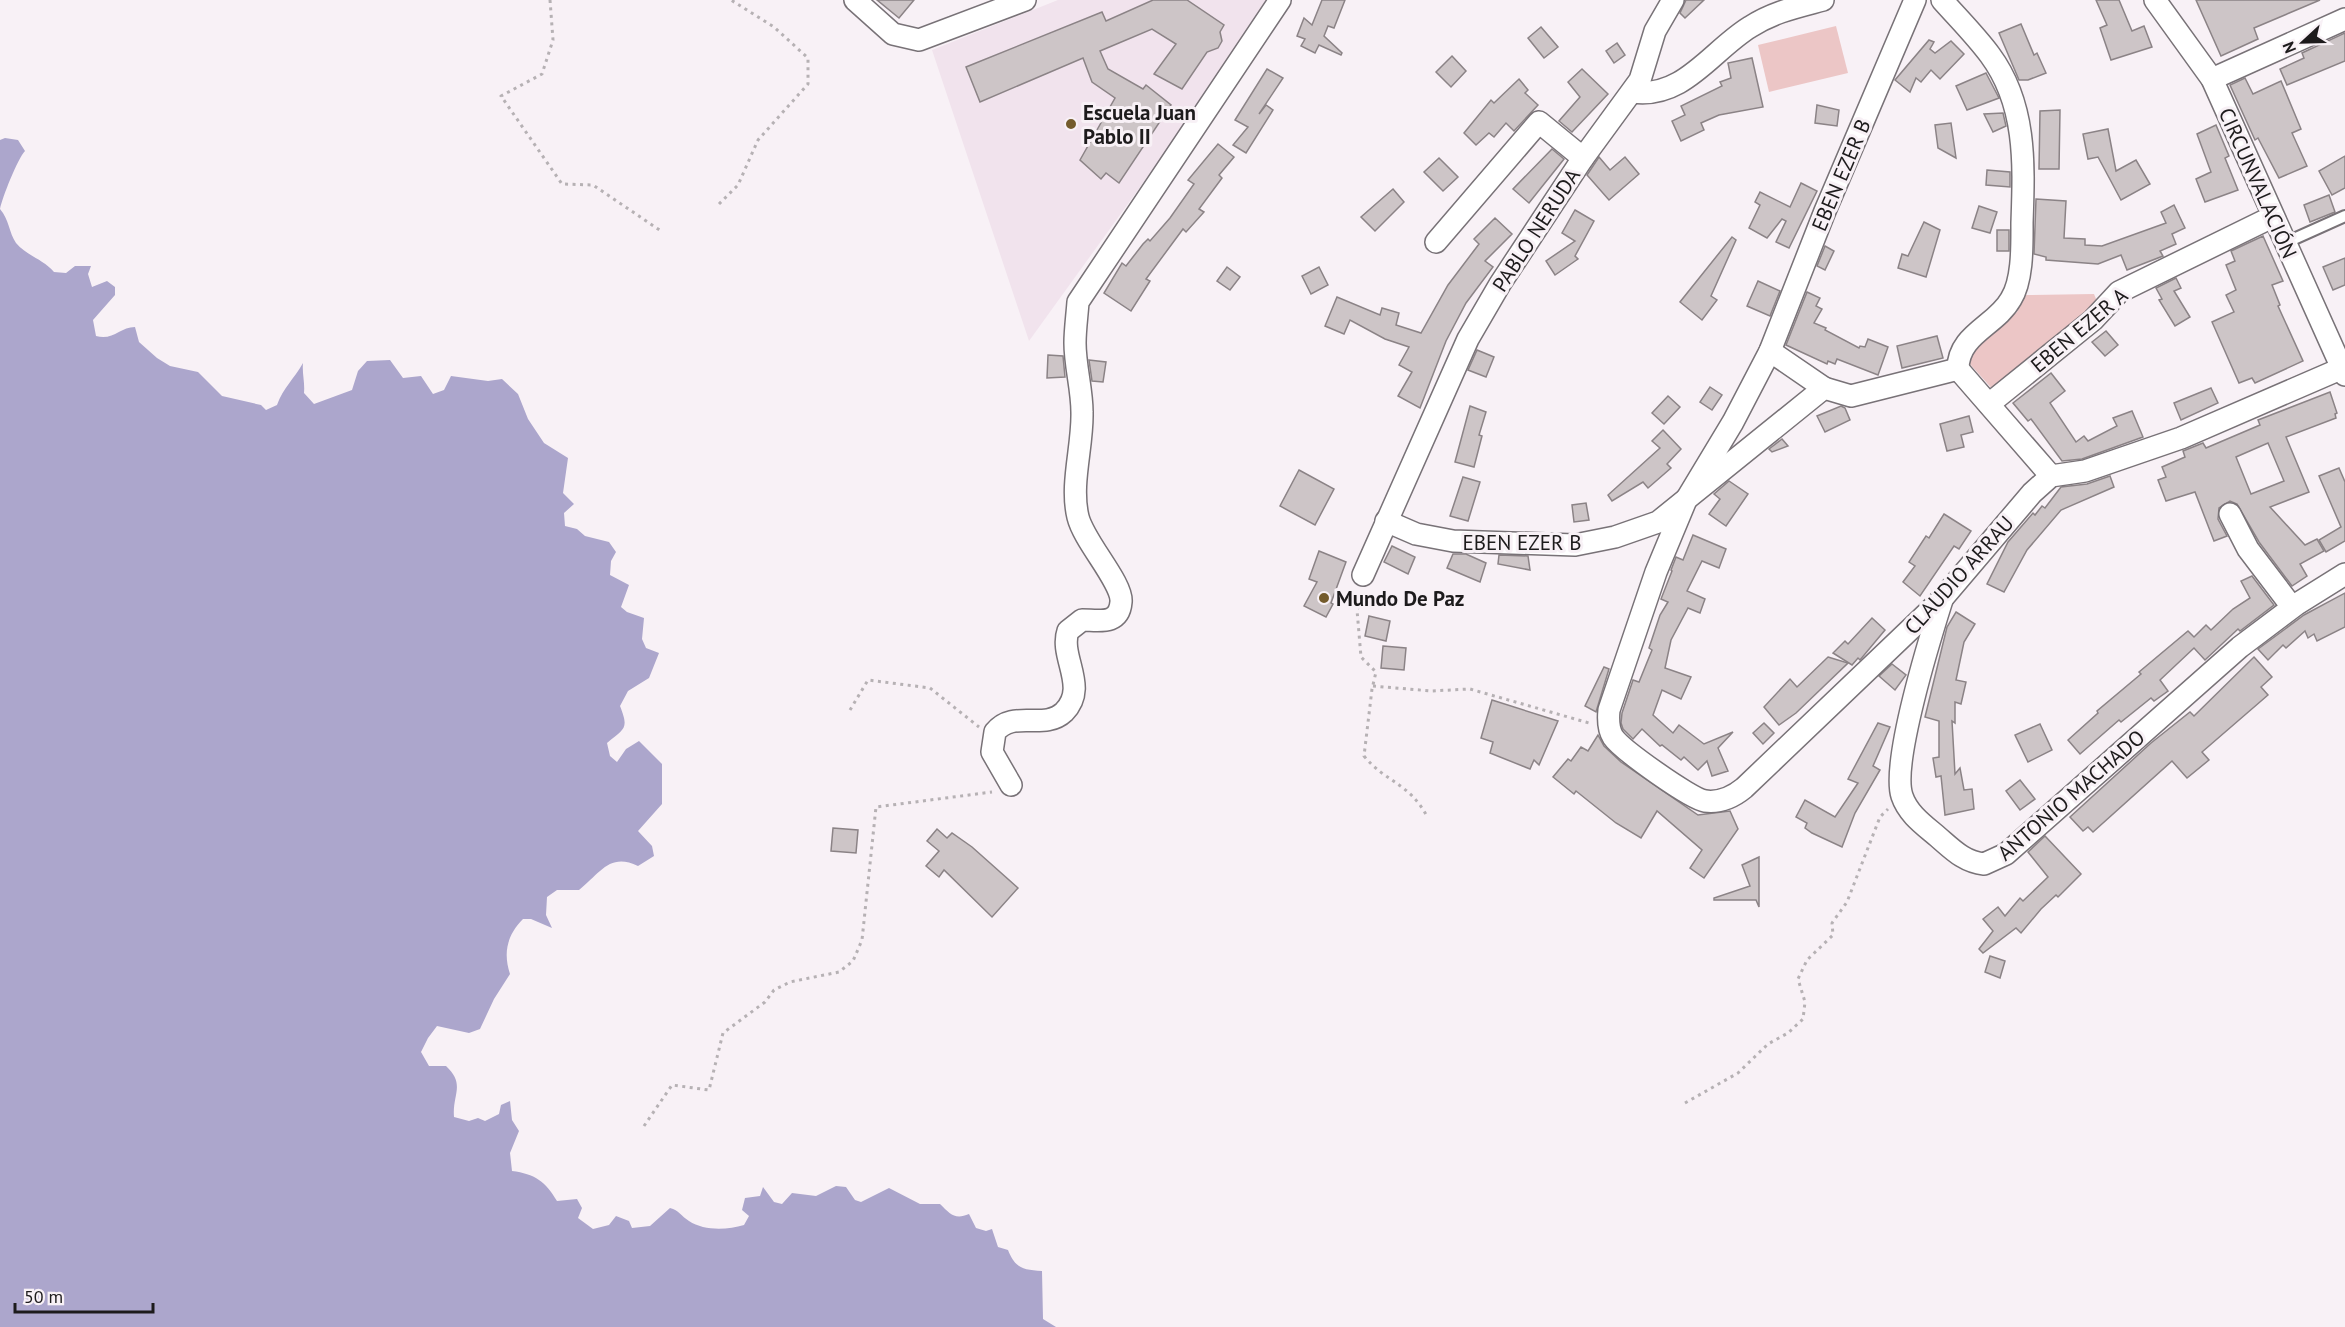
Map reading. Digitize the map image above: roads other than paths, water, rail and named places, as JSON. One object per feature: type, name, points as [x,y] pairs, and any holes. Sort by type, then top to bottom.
[{"type":"street","points":[[855,0],[893,34],[919,40],[1024,0]]},
{"type":"street","points":[[1011,785],[992,752],[992,738],[1005,723],[1046,721],[1066,711],[1071,704],[1075,687],[1066,644],[1068,631],[1082,620],[1095,623],[1110,620],[1120,609],[1121,601],[1117,587],[1086,538],[1076,504],[1082,411],[1075,345],[1078,302],[1280,0]]},
{"type":"street","name":"PABLO NERUDA","points":[[1363,575],[1468,339],[1500,284],[1583,158],[1633,92],[1646,67],[1655,31],[1673,0]]},
{"type":"street","points":[[1633,92],[1656,91],[1680,82],[1705,66],[1735,37],[1765,18],[1823,0]]},
{"type":"street","name":"EBEN EZER B","points":[[1613,735],[1609,710],[1656,572],[1686,500],[1733,422],[1770,351],[1825,211],[1915,0]]},
{"type":"street","points":[[1942,0],[1990,55],[2000,70],[2014,102],[2024,153],[2022,231],[2016,288],[2003,310],[1964,345],[1958,360],[1958,369],[2051,476],[2085,471],[2181,438],[2344,370]]},
{"type":"street","name":"CIRCUNVALACIÓN","points":[[2155,0],[2212,79],[2272,217],[2344,370]]},
{"type":"street","points":[[2212,79],[2345,19]]},
{"type":"street","points":[[1436,242],[1539,122],[1583,158]]},
{"type":"street","name":"EBEN EZER A","points":[[1989,404],[2093,320],[2118,292],[2272,217]]},
{"type":"street","points":[[1770,351],[1824,388],[1851,396],[1958,369]]},
{"type":"street","name":"EBEN EZER B","points":[[1386,521],[1416,534],[1453,541],[1575,545],[1615,537],[1658,522],[1824,388]]},
{"type":"street","name":"CLAUDIO ARRAU","points":[[1613,735],[1690,796],[1714,802],[1730,798],[1744,788],[1942,599],[2032,493],[2051,476]]},
{"type":"street","points":[[2230,514],[2248,549],[2292,607]]},
{"type":"street","name":"ANTONIO MACHADO","points":[[1942,599],[1920,674],[1900,774],[1901,794],[1912,814],[1962,857],[1984,864],[1999,859],[2240,647],[2292,607],[2345,574]]},
{"type":"lane","points":[[2285,243],[2345,216]]},
{"type":"place","name":"Escuela Juan Pablo II","points":[[1071,124]]},
{"type":"place","name":"Mundo De Paz","points":[[1324,598]]}]
